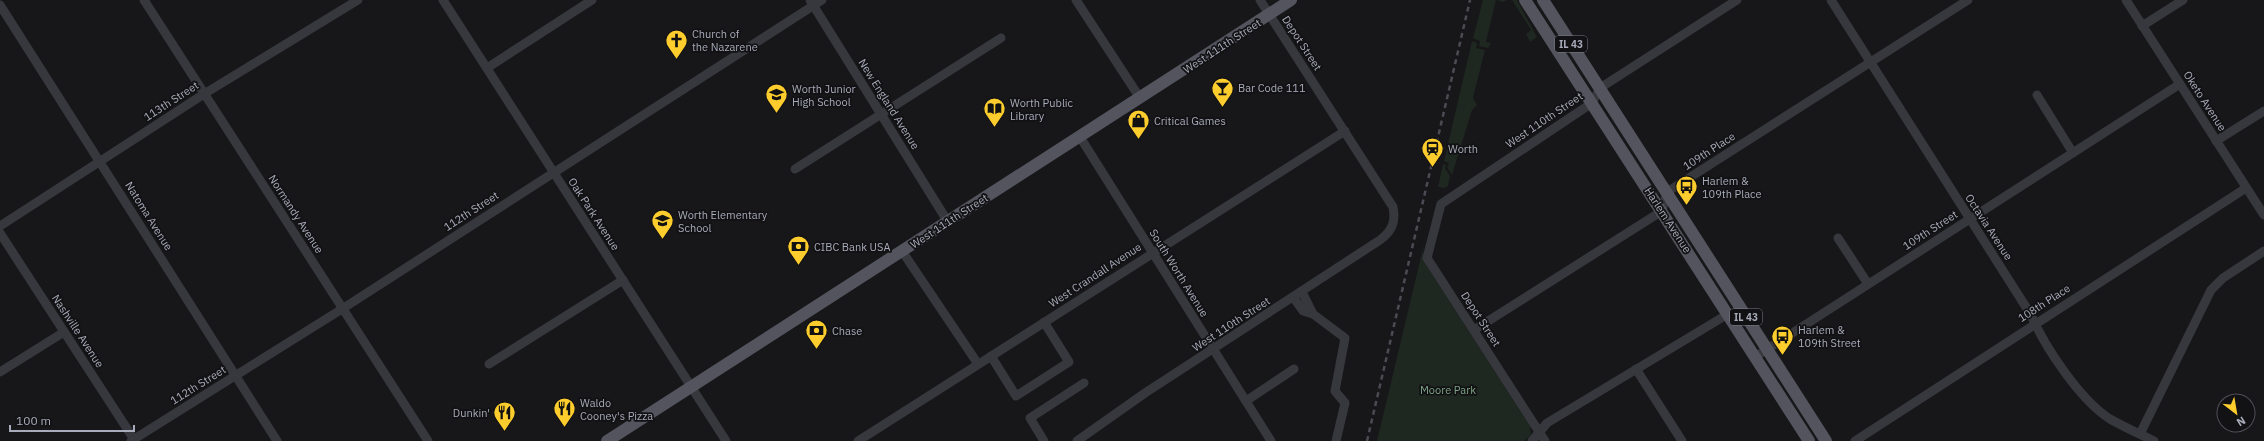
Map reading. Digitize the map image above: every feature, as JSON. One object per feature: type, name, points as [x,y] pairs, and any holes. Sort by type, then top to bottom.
[{"type":"main road","name":"West 111th Street","points":[[607,441],[1291,0]]},
{"type":"main road","name":"Harlem Avenue","points":[[1525,0],[1809,441]]},
{"type":"main road","name":"Harlem Avenue","points":[[1543,0],[1826,441]]},
{"type":"street","name":"Normandy Avenue","points":[[144,0],[428,441]]},
{"type":"street","name":"113th Street","points":[[0,226],[204,94],[358,0]]},
{"type":"street","name":"Oak Park Avenue","points":[[443,0],[726,441]]},
{"type":"street","points":[[487,68],[592,0]]},
{"type":"street","name":"112th Street","points":[[133,440],[342,309],[812,3],[822,0]]},
{"type":"street","points":[[1076,0],[1140,98]]},
{"type":"street","name":"Depot Street","points":[[1260,0],[1394,207],[1394,223]]},
{"type":"street","name":"West 110th Street","points":[[1441,204],[1592,103],[1600,88],[1736,0]]},
{"type":"street","name":"Octavia Avenue","points":[[1830,0],[1970,219],[2062,368],[2089,402],[2110,419],[2154,441]]},
{"type":"street","name":"109th Place","points":[[1667,192],[1968,0]]},
{"type":"street","name":"Oketo Avenue","points":[[2126,0],[2264,215]]},
{"type":"street","points":[[2142,26],[2183,0]]},
{"type":"street","name":"New England Avenue","points":[[812,3],[948,222]]},
{"type":"street","name":"Natoma Avenue","points":[[0,5],[277,441]]},
{"type":"street","points":[[795,169],[1001,38]]},
{"type":"street","name":"109th Street","points":[[1755,357],[2180,84]]},
{"type":"street","points":[[2037,95],[2073,153]]},
{"type":"street","points":[[2216,141],[2264,110]]},
{"type":"street","name":"West Crandall Avenue","points":[[858,441],[1345,131]]},
{"type":"street","name":"South Worth Avenue","points":[[1080,137],[1271,441]]},
{"type":"street","name":"108th Place","points":[[1855,441],[2035,323],[2246,188]]},
{"type":"street","points":[[1474,330],[1662,211],[1667,192]]},
{"type":"street","name":"Depot Street","points":[[1441,204],[1427,258],[1545,441]]},
{"type":"street","name":"West 110th Street","points":[[1077,441],[1139,397],[1380,240],[1390,231],[1394,223]]},
{"type":"street","name":"Nashville Avenue","points":[[0,233],[133,440]]},
{"type":"street","points":[[1838,238],[1868,284]]},
{"type":"street","points":[[902,251],[978,364]]},
{"type":"street","points":[[2140,434],[2211,290],[2223,278],[2264,251]]},
{"type":"street","points":[[489,364],[623,280]]},
{"type":"street","points":[[1302,292],[1313,314]]},
{"type":"street","points":[[1293,297],[1303,311],[1313,314],[1345,338],[1335,391],[1345,403],[1336,441]]},
{"type":"street","points":[[1532,441],[1547,423],[1728,314]]},
{"type":"street","points":[[991,356],[1016,396],[1069,362],[1044,322]]},
{"type":"street","points":[[0,372],[64,332]]},
{"type":"street","points":[[1246,401],[1294,369]]},
{"type":"street","points":[[1636,369],[1682,441]]},
{"type":"street","points":[[1044,441],[1030,418],[1084,383]]},
{"type":"green space","points":[[1483,0],[1496,0],[1486,42],[1491,43],[1488,48],[1479,46],[1480,41],[1473,38]]},
{"type":"green space","points":[[1496,0],[1507,0],[1503,2]]},
{"type":"green space","points":[[1512,0],[1517,0],[1537,37],[1530,42],[1526,34],[1531,30]]},
{"type":"green space","points":[[1472,41],[1477,43],[1476,48],[1485,50],[1473,98],[1477,105],[1472,110],[1452,175],[1447,167],[1449,163],[1444,161]]},
{"type":"green space","points":[[1443,164],[1446,165],[1445,168],[1450,176],[1448,186],[1445,188],[1438,187]]},
{"type":"green space","name":"Moore Park","points":[[1424,244],[1423,254],[1428,268],[1530,426],[1531,435],[1524,441],[1377,441]]},
{"type":"railway","points":[[1367,441],[1470,0]]},
{"type":"place","name":"Church of the Nazarene","points":[[676,60]]},
{"type":"place","name":"Bar Code 111","points":[[1223,108]]},
{"type":"place","name":"Worth Junior High School","points":[[777,114]]},
{"type":"place","name":"Worth Public Library","points":[[994,128]]},
{"type":"place","name":"Critical Games","points":[[1139,140]]},
{"type":"place","name":"Worth","points":[[1433,168]]},
{"type":"place","name":"Harlem & 109th Place","points":[[1686,206]]},
{"type":"place","name":"Worth Elementary School","points":[[662,240]]},
{"type":"place","name":"CIBC Bank USA","points":[[798,266]]},
{"type":"place","name":"Chase","points":[[816,350]]},
{"type":"place","name":"Harlem & 109th Street","points":[[1782,356]]},
{"type":"place","name":"Waldo Cooney's Pizza","points":[[564,428]]},
{"type":"place","name":"Dunkin'","points":[[505,432]]}]
